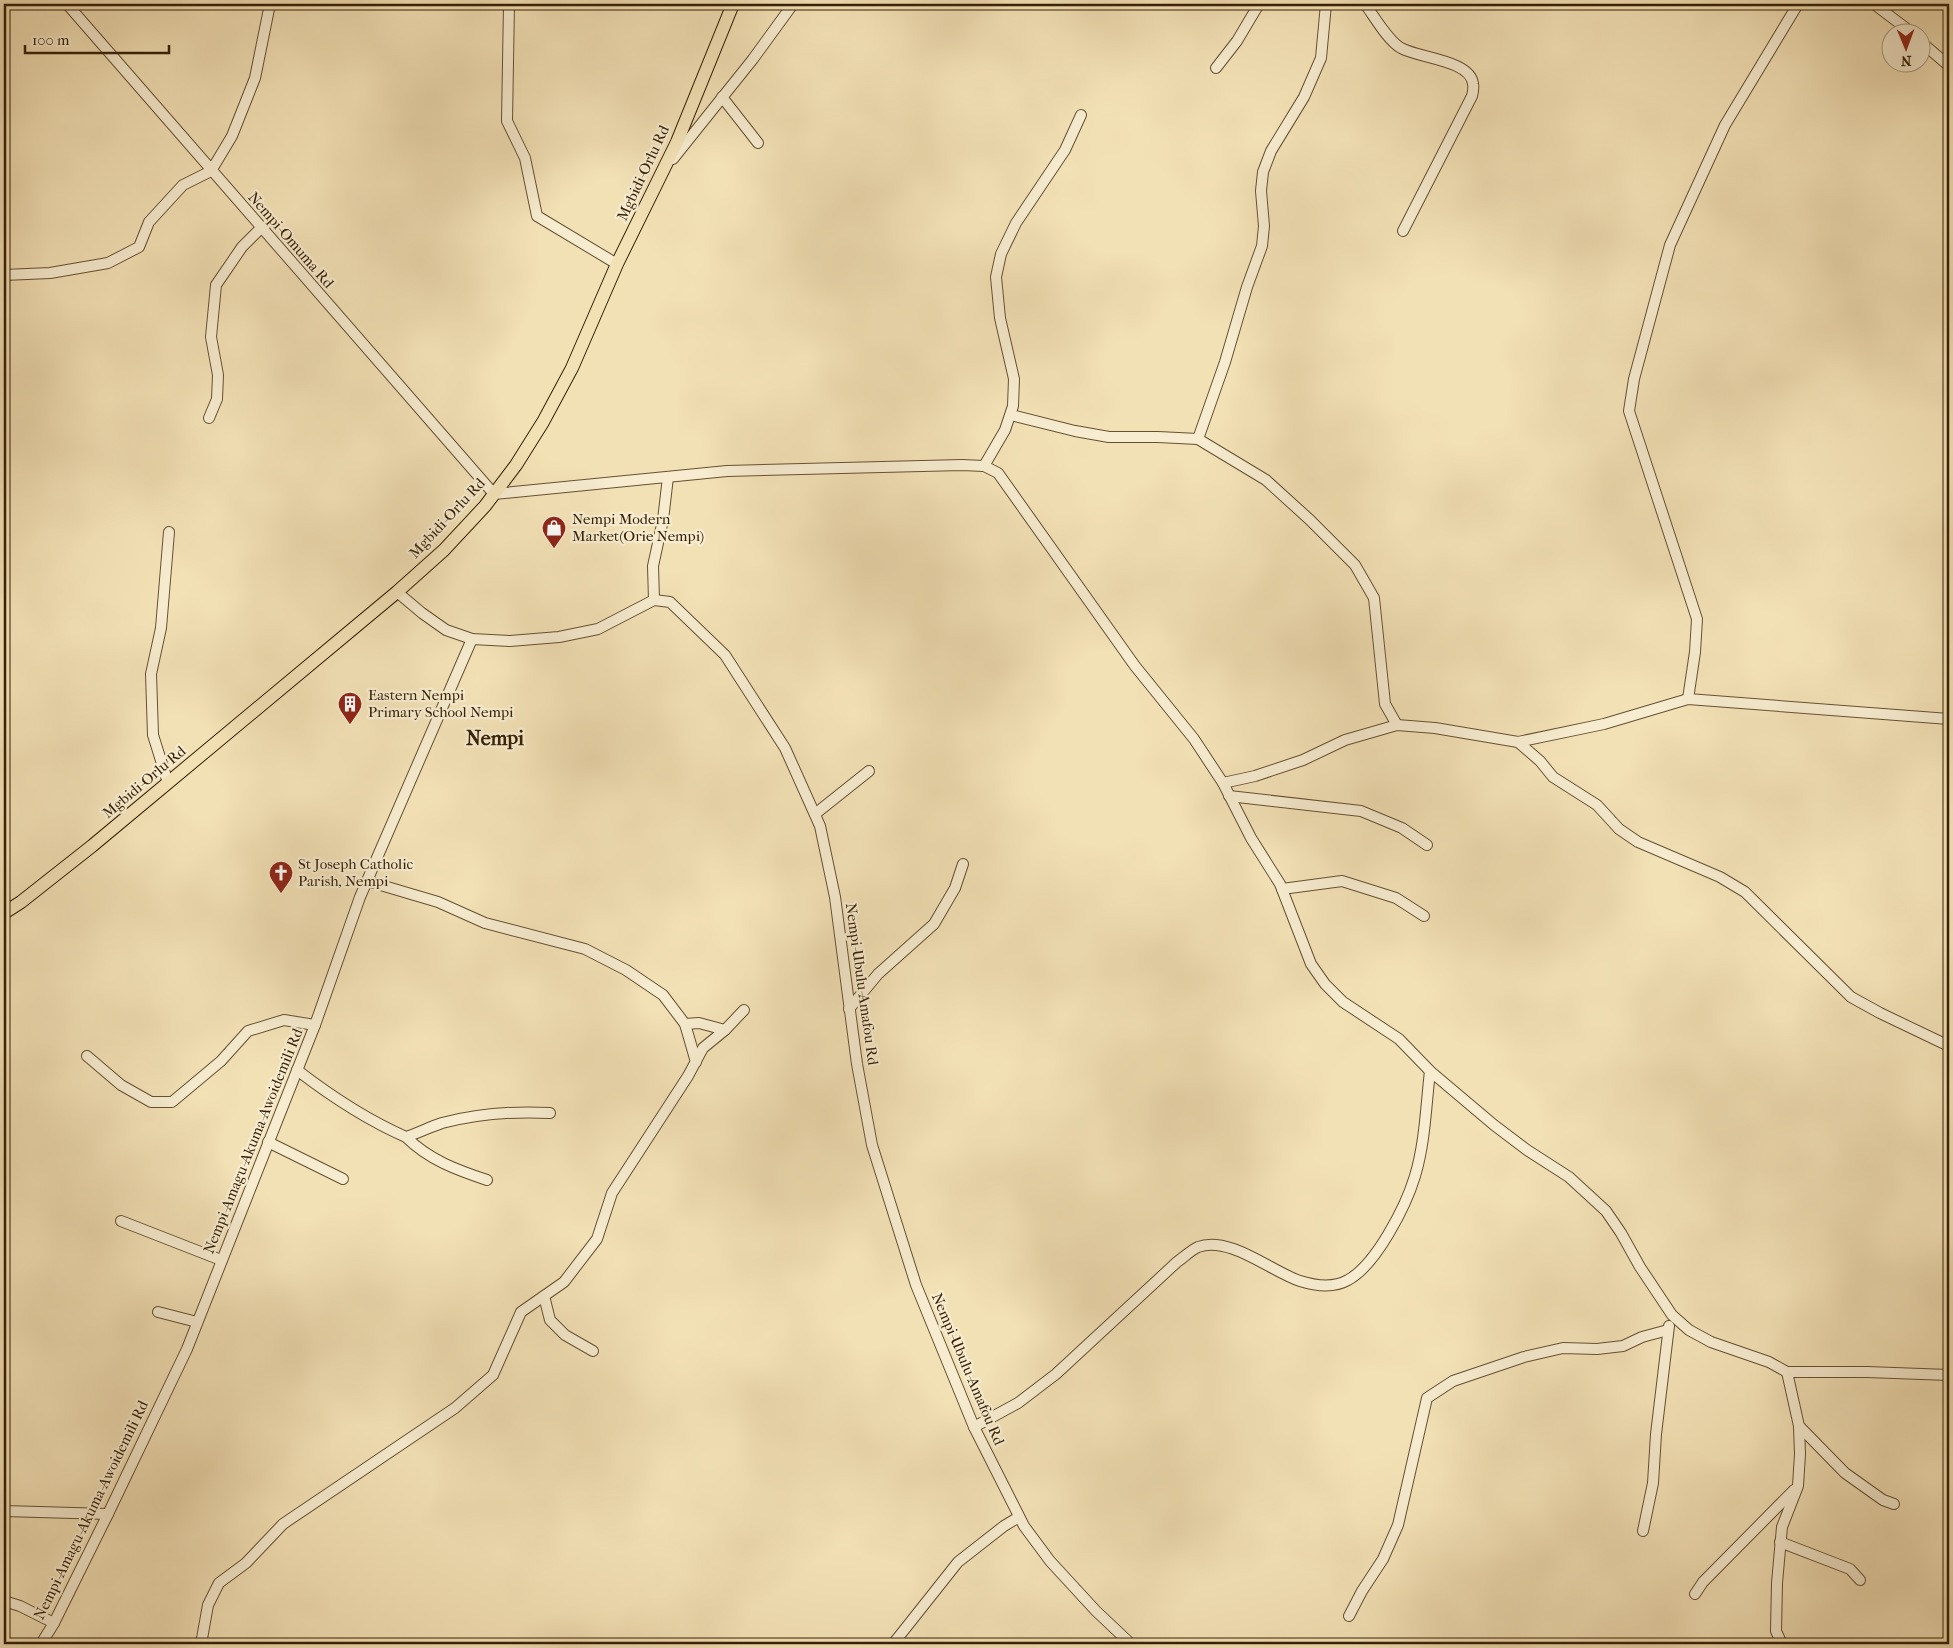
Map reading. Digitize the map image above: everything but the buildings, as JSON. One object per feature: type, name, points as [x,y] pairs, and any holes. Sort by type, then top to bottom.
[{"type":"main road","name":"Mgbidi-Orlu Rd","points":[[4,913],[21,902],[92,846],[397,592],[444,550],[494,494],[516,465],[543,422],[572,368],[618,264],[676,142],[733,4]]},
{"type":"street","name":"Nempi-Omuma Rd","points":[[66,4],[494,494]]},
{"type":"street","points":[[4,275],[50,273],[108,263],[139,247],[149,222],[183,185],[211,171],[232,136],[255,78],[270,4]]},
{"type":"street","points":[[509,4],[507,121],[525,158],[537,216],[618,264]]},
{"type":"street","points":[[663,170],[722,98],[793,4]]},
{"type":"street","points":[[1216,68],[1237,41],[1259,4]]},
{"type":"street","points":[[1198,439],[1262,246],[1264,226],[1261,191],[1263,172],[1271,151],[1304,97],[1321,58],[1326,4]]},
{"type":"street","points":[[1365,4],[1399,48],[1460,67],[1469,75],[1474,83],[1472,96],[1403,231]]},
{"type":"street","points":[[1688,699],[1695,652],[1697,618],[1686,580],[1652,486],[1629,411],[1632,387],[1670,245],[1725,125],[1798,4]]},
{"type":"street","points":[[1874,4],[1898,22]]},
{"type":"street","points":[[1930,50],[1949,66]]},
{"type":"street","points":[[722,98],[758,143]]},
{"type":"street","points":[[984,466],[1014,406],[1014,379],[1000,318],[996,277],[1001,254],[1016,223],[1065,150],[1081,115]]},
{"type":"street","points":[[209,418],[218,399],[218,375],[211,336],[216,284],[242,247],[261,228]]},
{"type":"street","points":[[1011,415],[1075,431],[1109,437],[1158,436],[1198,439],[1266,480],[1355,565],[1374,598],[1386,704],[1398,726]]},
{"type":"street","points":[[494,494],[727,471],[962,465],[984,466],[998,473],[1135,666],[1194,739],[1223,783],[1251,838],[1282,889],[1312,964],[1324,984],[1344,1002],[1399,1039],[1430,1071],[1494,1125],[1527,1150],[1569,1177],[1606,1211],[1672,1315],[1689,1330],[1711,1342],[1769,1362],[1787,1372],[1949,1375]]},
{"type":"street","points":[[397,592],[446,630],[472,639],[510,641],[567,636],[598,629],[654,600],[653,566],[663,520],[668,477]]},
{"type":"street","points":[[168,783],[153,735],[151,674],[161,628],[169,532]]},
{"type":"street","name":"Nempi-Ubulu-Amafou Rd","points":[[654,600],[670,602],[725,655],[785,748],[820,826],[829,862],[857,1064],[872,1145],[916,1285],[974,1427],[1024,1526],[1050,1561],[1096,1611],[1130,1644]]},
{"type":"street","name":"Nempi-Amagu-Akuma-Awoidemili Rd","points":[[41,1644],[54,1623],[108,1514],[186,1349],[315,1025],[367,881],[472,639]]},
{"type":"street","points":[[1223,783],[1303,760],[1345,740],[1398,726],[1435,728],[1518,742],[1604,724],[1688,699],[1949,719]]},
{"type":"street","points":[[1518,742],[1540,760],[1553,777],[1597,805],[1619,829],[1638,842],[1720,877],[1744,892],[1851,997],[1949,1046]]},
{"type":"street","points":[[815,814],[869,772]]},
{"type":"street","points":[[1229,796],[1361,811],[1402,828],[1427,845]]},
{"type":"street","points":[[849,1009],[878,974],[934,924],[955,888],[962,864]]},
{"type":"street","points":[[367,881],[438,902],[485,923],[585,949],[626,970],[663,995],[685,1024],[696,1062]]},
{"type":"street","points":[[1282,889],[1342,881],[1396,898],[1424,916]]},
{"type":"street","points":[[201,1644],[208,1605],[218,1583],[246,1563],[282,1524],[455,1408],[493,1375],[521,1312],[564,1282],[597,1239],[612,1193],[696,1062],[703,1048],[725,1030],[744,1010]]},
{"type":"street","points":[[87,1056],[128,1090],[151,1102],[172,1102],[221,1061],[248,1031],[284,1020],[315,1025]]},
{"type":"street","points":[[685,1024],[699,1022],[725,1030]]},
{"type":"street","points":[[297,1070],[331,1097],[372,1122],[406,1137],[418,1150],[450,1168],[487,1180]]},
{"type":"street","points":[[974,1427],[1018,1403],[1056,1374],[1176,1262],[1199,1247],[1214,1244],[1232,1249],[1301,1282],[1325,1286],[1348,1280],[1355,1275],[1379,1248],[1402,1211],[1415,1175],[1422,1142],[1430,1071]]},
{"type":"street","points":[[406,1137],[441,1124],[487,1115],[531,1112],[550,1114]]},
{"type":"street","points":[[268,1142],[343,1179]]},
{"type":"street","points":[[121,1221],[221,1260]]},
{"type":"street","points":[[544,1296],[550,1320],[565,1335],[593,1351]]},
{"type":"street","points":[[158,1312],[197,1322]]},
{"type":"street","points":[[1643,1531],[1653,1483],[1656,1434],[1668,1330],[1672,1315]]},
{"type":"street","points":[[1349,1616],[1362,1591],[1383,1559],[1398,1525],[1427,1398],[1453,1380],[1524,1357],[1563,1348],[1597,1349],[1623,1346],[1642,1337],[1668,1330]]},
{"type":"street","points":[[1782,1644],[1776,1631],[1780,1542],[1782,1527],[1798,1486],[1800,1454],[1799,1426],[1787,1372]]},
{"type":"street","points":[[1799,1426],[1845,1473],[1883,1500],[1894,1504]]},
{"type":"street","points":[[1695,1594],[1703,1582],[1798,1486]]},
{"type":"street","points":[[4,1511],[108,1514]]},
{"type":"street","points":[[893,1644],[958,1562],[1019,1516]]},
{"type":"street","points":[[1780,1542],[1850,1569],[1860,1580]]},
{"type":"street","points":[[4,1601],[20,1606],[54,1623]]},
{"type":"place","name":"Nempi Modern Market(Orie Nempi)","points":[[554,549]]},
{"type":"place","name":"Eastern Nempi Primary School Nempi","points":[[350,725]]},
{"type":"place","name":"St Joseph Catholic Parish, Nempi","points":[[281,894]]},
{"type":"district","name":"Nempi","points":[[495,738]]}]
